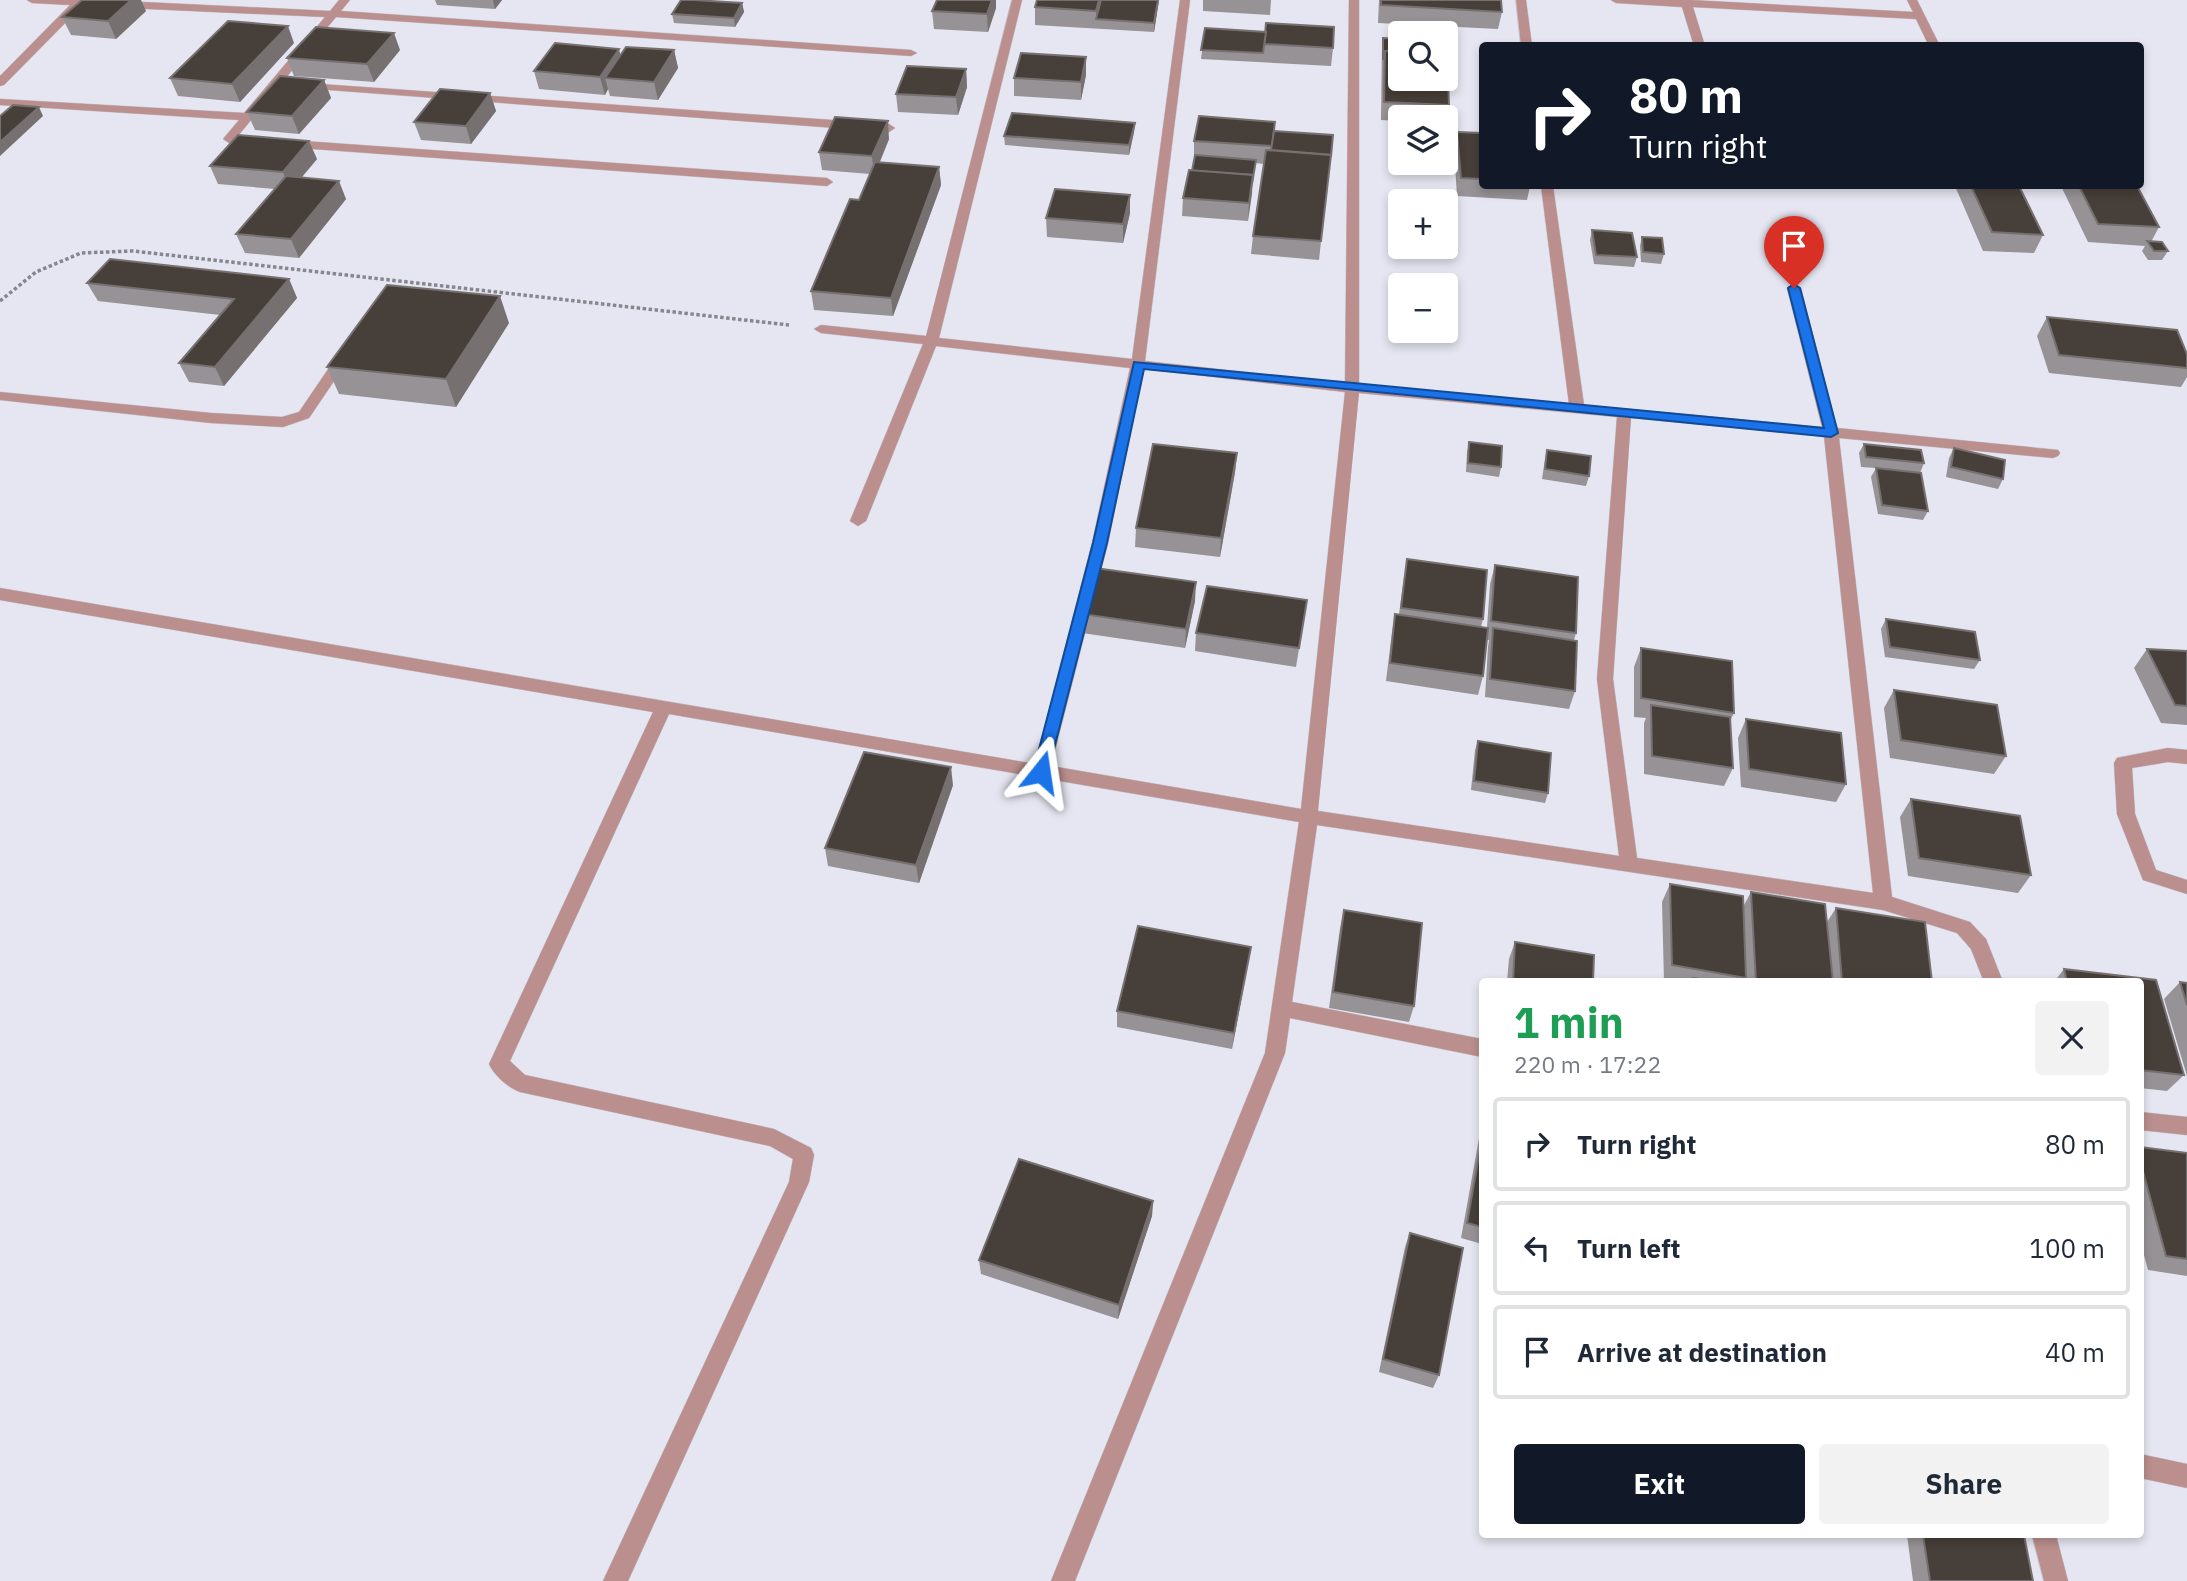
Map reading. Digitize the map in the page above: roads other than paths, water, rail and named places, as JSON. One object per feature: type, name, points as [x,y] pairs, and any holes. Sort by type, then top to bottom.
[{"type":"street","points":[[32,0],[334,14],[911,53]]},
{"type":"street","points":[[243,140],[229,139],[345,0]]},
{"type":"street","points":[[858,521],[931,342],[1017,0]]},
{"type":"street","points":[[1041,772],[1100,543],[1138,364],[1185,0]]},
{"type":"street","points":[[1063,1581],[1275,1053],[1309,817],[1352,387],[1354,0]]},
{"type":"street","points":[[1521,0],[1526,42]]},
{"type":"street","points":[[1616,0],[1920,16]]},
{"type":"street","points":[[1912,0],[1933,42]]},
{"type":"street","points":[[0,83],[80,1]]},
{"type":"street","points":[[1686,2],[1699,42]]},
{"type":"street","points":[[276,84],[889,128]]},
{"type":"street","points":[[0,102],[247,117]]},
{"type":"street","points":[[271,142],[827,182]]},
{"type":"street","points":[[1546,189],[1577,409]]},
{"type":"street","points":[[1794,288],[1831,433],[1883,902]]},
{"type":"street","points":[[821,329],[1352,387],[2053,453]]},
{"type":"street","points":[[0,396],[211,418],[283,422],[304,415],[348,351]]},
{"type":"street","points":[[1624,413],[1605,679],[1629,865]]},
{"type":"street","points":[[0,594],[1309,817],[1883,902],[1964,927],[1979,945],[1992,978]]},
{"type":"street","points":[[615,1581],[799,1182],[804,1155],[774,1138],[520,1083],[499,1064],[664,707]]},
{"type":"street","points":[[2187,757],[2168,755],[2123,764],[2126,814],[2149,875],[2187,887]]},
{"type":"street","points":[[1281,1008],[1479,1047]]},
{"type":"street","points":[[2144,1121],[2187,1126]]},
{"type":"street","points":[[2144,1467],[2187,1476]]},
{"type":"street","points":[[2045,1538],[2056,1581]]}]
